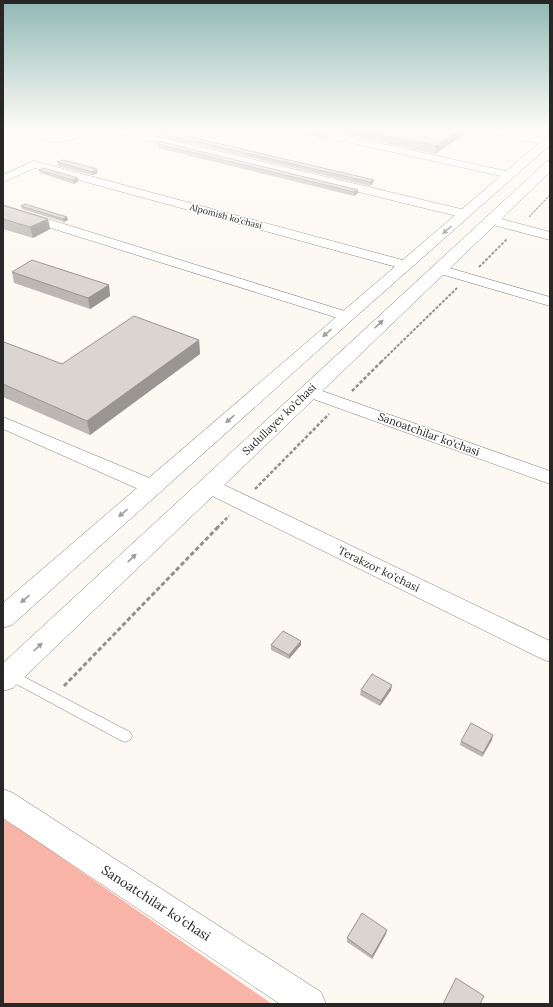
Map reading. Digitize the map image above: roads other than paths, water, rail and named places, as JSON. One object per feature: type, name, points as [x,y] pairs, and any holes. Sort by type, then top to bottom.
[{"type":"main road","points":[[3,618],[346,316],[509,176]]},
{"type":"main road","name":"Sadullayev ko'chasi","points":[[6,677],[308,390],[538,176]]},
{"type":"street","name":"Alpomish ko'chasi","points":[[78,176],[405,265]]},
{"type":"street","points":[[308,176],[465,214]]},
{"type":"street","points":[[3,209],[346,316]]},
{"type":"street","points":[[490,220],[550,236]]},
{"type":"street","points":[[438,269],[550,302]]},
{"type":"street","name":"Sanoatchilar ko'chasi","points":[[308,390],[550,478]]},
{"type":"street","points":[[3,422],[152,487]]},
{"type":"street","name":"Terakzor ko'chasi","points":[[208,486],[550,652]]},
{"type":"street","name":"Sanoatchilar ko'chasi","points":[[3,802],[309,1004]]},
{"type":"lane","points":[[6,677],[53,698],[125,736]]}]
